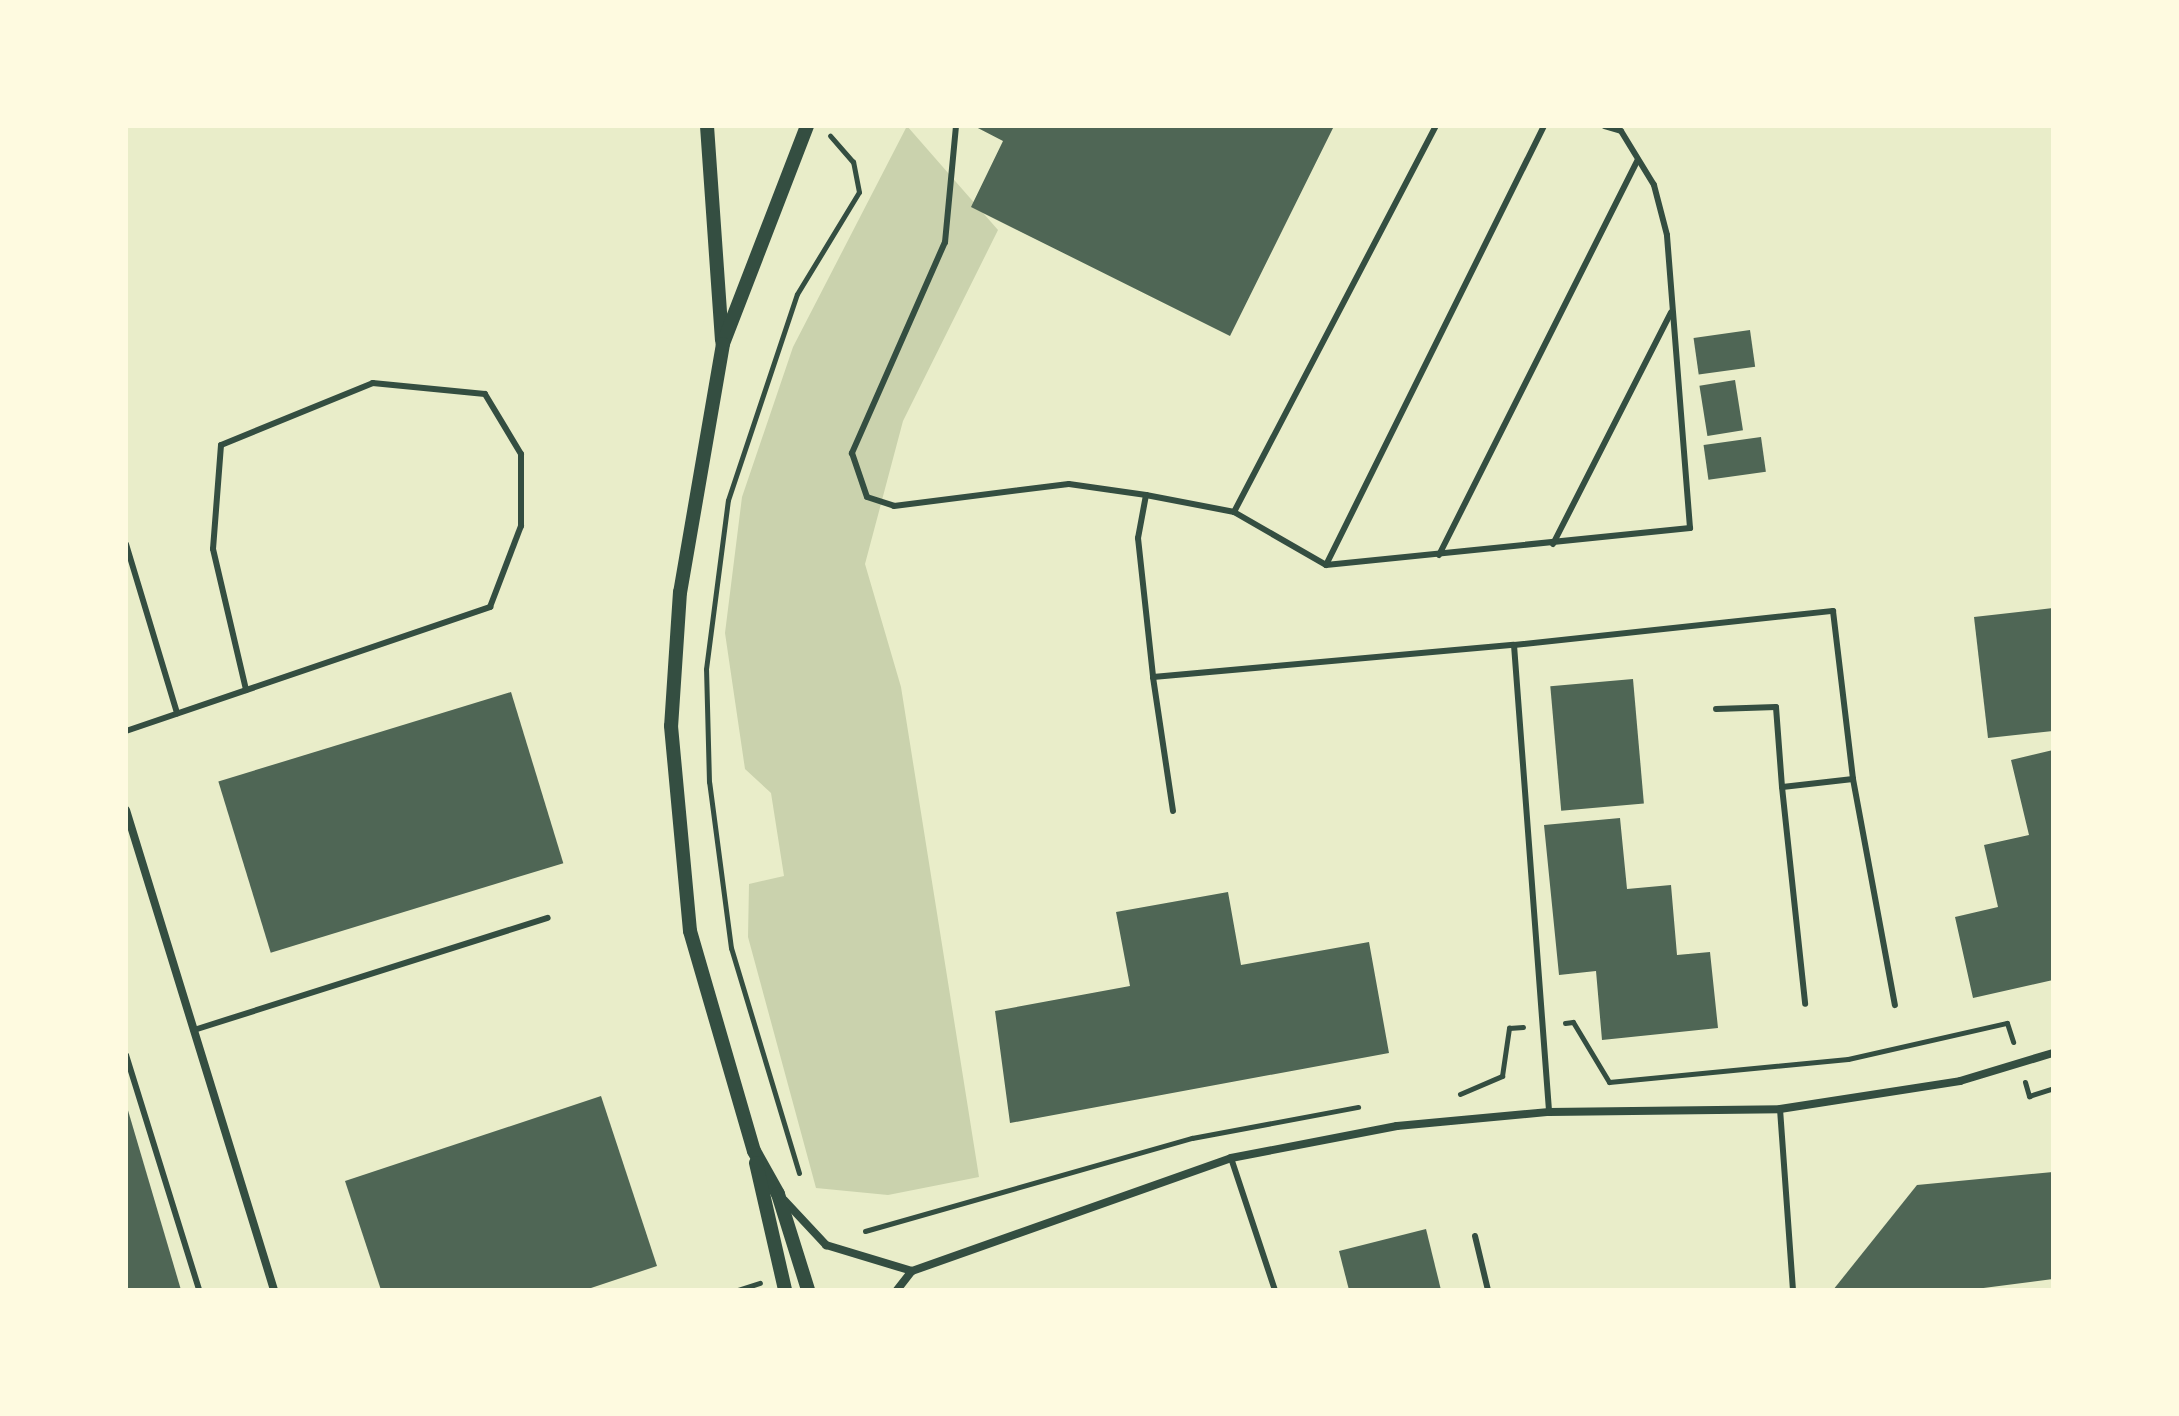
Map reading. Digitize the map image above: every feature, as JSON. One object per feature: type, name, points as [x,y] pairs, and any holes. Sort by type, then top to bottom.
[{"type":"street","points":[[707,126],[723,344]]},
{"type":"street","points":[[785,1290],[754,1151],[690,931],[671,726],[680,592],[723,344],[807,126]]},
{"type":"street","points":[[126,810],[274,1290]]},
{"type":"street","points":[[897,1290],[912,1271],[1231,1158],[1397,1126],[1549,1112],[1780,1109],[1960,1081],[2053,1053]]},
{"type":"street","points":[[754,1151],[778,1194],[808,1290]]},
{"type":"street","points":[[778,1194],[826,1245],[912,1271]]},
{"type":"lane","points":[[956,126],[945,242],[852,453],[867,497],[894,506],[1069,484],[1146,495],[1234,512],[1326,565],[1690,528],[1667,235],[1638,160],[1621,131],[1605,126]]},
{"type":"lane","points":[[1234,512],[1436,126]]},
{"type":"lane","points":[[1326,565],[1544,126]]},
{"type":"lane","points":[[1439,555],[1638,160]]},
{"type":"lane","points":[[1553,544],[1673,309]]},
{"type":"lane","points":[[126,731],[490,607],[521,526],[521,454],[485,394],[373,383],[221,445],[213,549],[246,690]]},
{"type":"lane","points":[[1146,495],[1138,538],[1153,677],[1173,811]]},
{"type":"lane","points":[[126,544],[177,713]]},
{"type":"lane","points":[[1153,677],[1514,645],[1833,611],[1853,779],[1895,1005]]},
{"type":"lane","points":[[1514,645],[1549,1112]]},
{"type":"lane","points":[[1716,709],[1776,707],[1805,1004]]},
{"type":"lane","points":[[1782,787],[1853,779]]},
{"type":"lane","points":[[194,1030],[548,918]]},
{"type":"lane","points":[[126,1055],[199,1290]]},
{"type":"lane","points":[[1780,1109],[1793,1290]]},
{"type":"lane","points":[[1231,1158],[1275,1290]]},
{"type":"lane","points":[[1475,1236],[1488,1290]]},
{"type":"path","points":[[805,1191],[731,948],[709,782],[706,669],[728,500],[797,294],[859,192],[859,175],[839,139]]},
{"type":"path","points":[[1573,1022],[1609,1082],[1848,1059],[2007,1023]]},
{"type":"path","points":[[1447,1095],[1502,1076],[1509,1028]]},
{"type":"path","points":[[2029,1096],[2053,1088]]},
{"type":"path","points":[[855,1233],[953,1211],[1192,1138],[1373,1105]]},
{"type":"green space","points":[[907,126],[998,230],[903,421],[865,564],[901,687],[979,1177],[888,1195],[816,1188],[748,937],[749,884],[784,876],[771,793],[745,769],[725,633],[742,497],[793,347]]},
{"type":"building","points":[[974,126],[1334,126],[1230,336],[971,207],[1003,141]]},
{"type":"building","points":[[1750,330],[1755,367],[1699,375],[1694,338]]},
{"type":"building","points":[[1735,380],[1743,430],[1707,436],[1699,386]]},
{"type":"building","points":[[1761,437],[1766,472],[1708,480],[1704,445]]},
{"type":"building","points":[[2053,608],[2053,731],[1988,738],[1974,617]]},
{"type":"building","points":[[1633,679],[1644,804],[1561,811],[1550,686]]},
{"type":"building","points":[[511,692],[563,863],[271,953],[218,781]]},
{"type":"building","points":[[2053,750],[2053,980],[1973,998],[1955,917],[1998,907],[1984,845],[2029,835],[2011,760]]},
{"type":"building","points":[[1620,818],[1627,889],[1671,885],[1677,955],[1710,952],[1718,1028],[1602,1040],[1596,971],[1559,975],[1544,825]]},
{"type":"building","points":[[1228,892],[1241,965],[1369,942],[1389,1053],[1010,1123],[995,1011],[1130,986],[1116,912]]},
{"type":"building","points":[[601,1096],[657,1266],[585,1290],[381,1290],[345,1181]]},
{"type":"building","points":[[127,1107],[181,1290],[126,1290]]},
{"type":"building","points":[[2053,1172],[2053,1279],[1968,1290],[1833,1290],[1917,1185]]},
{"type":"building","points":[[1426,1229],[1441,1290],[1349,1290],[1339,1251]]}]
